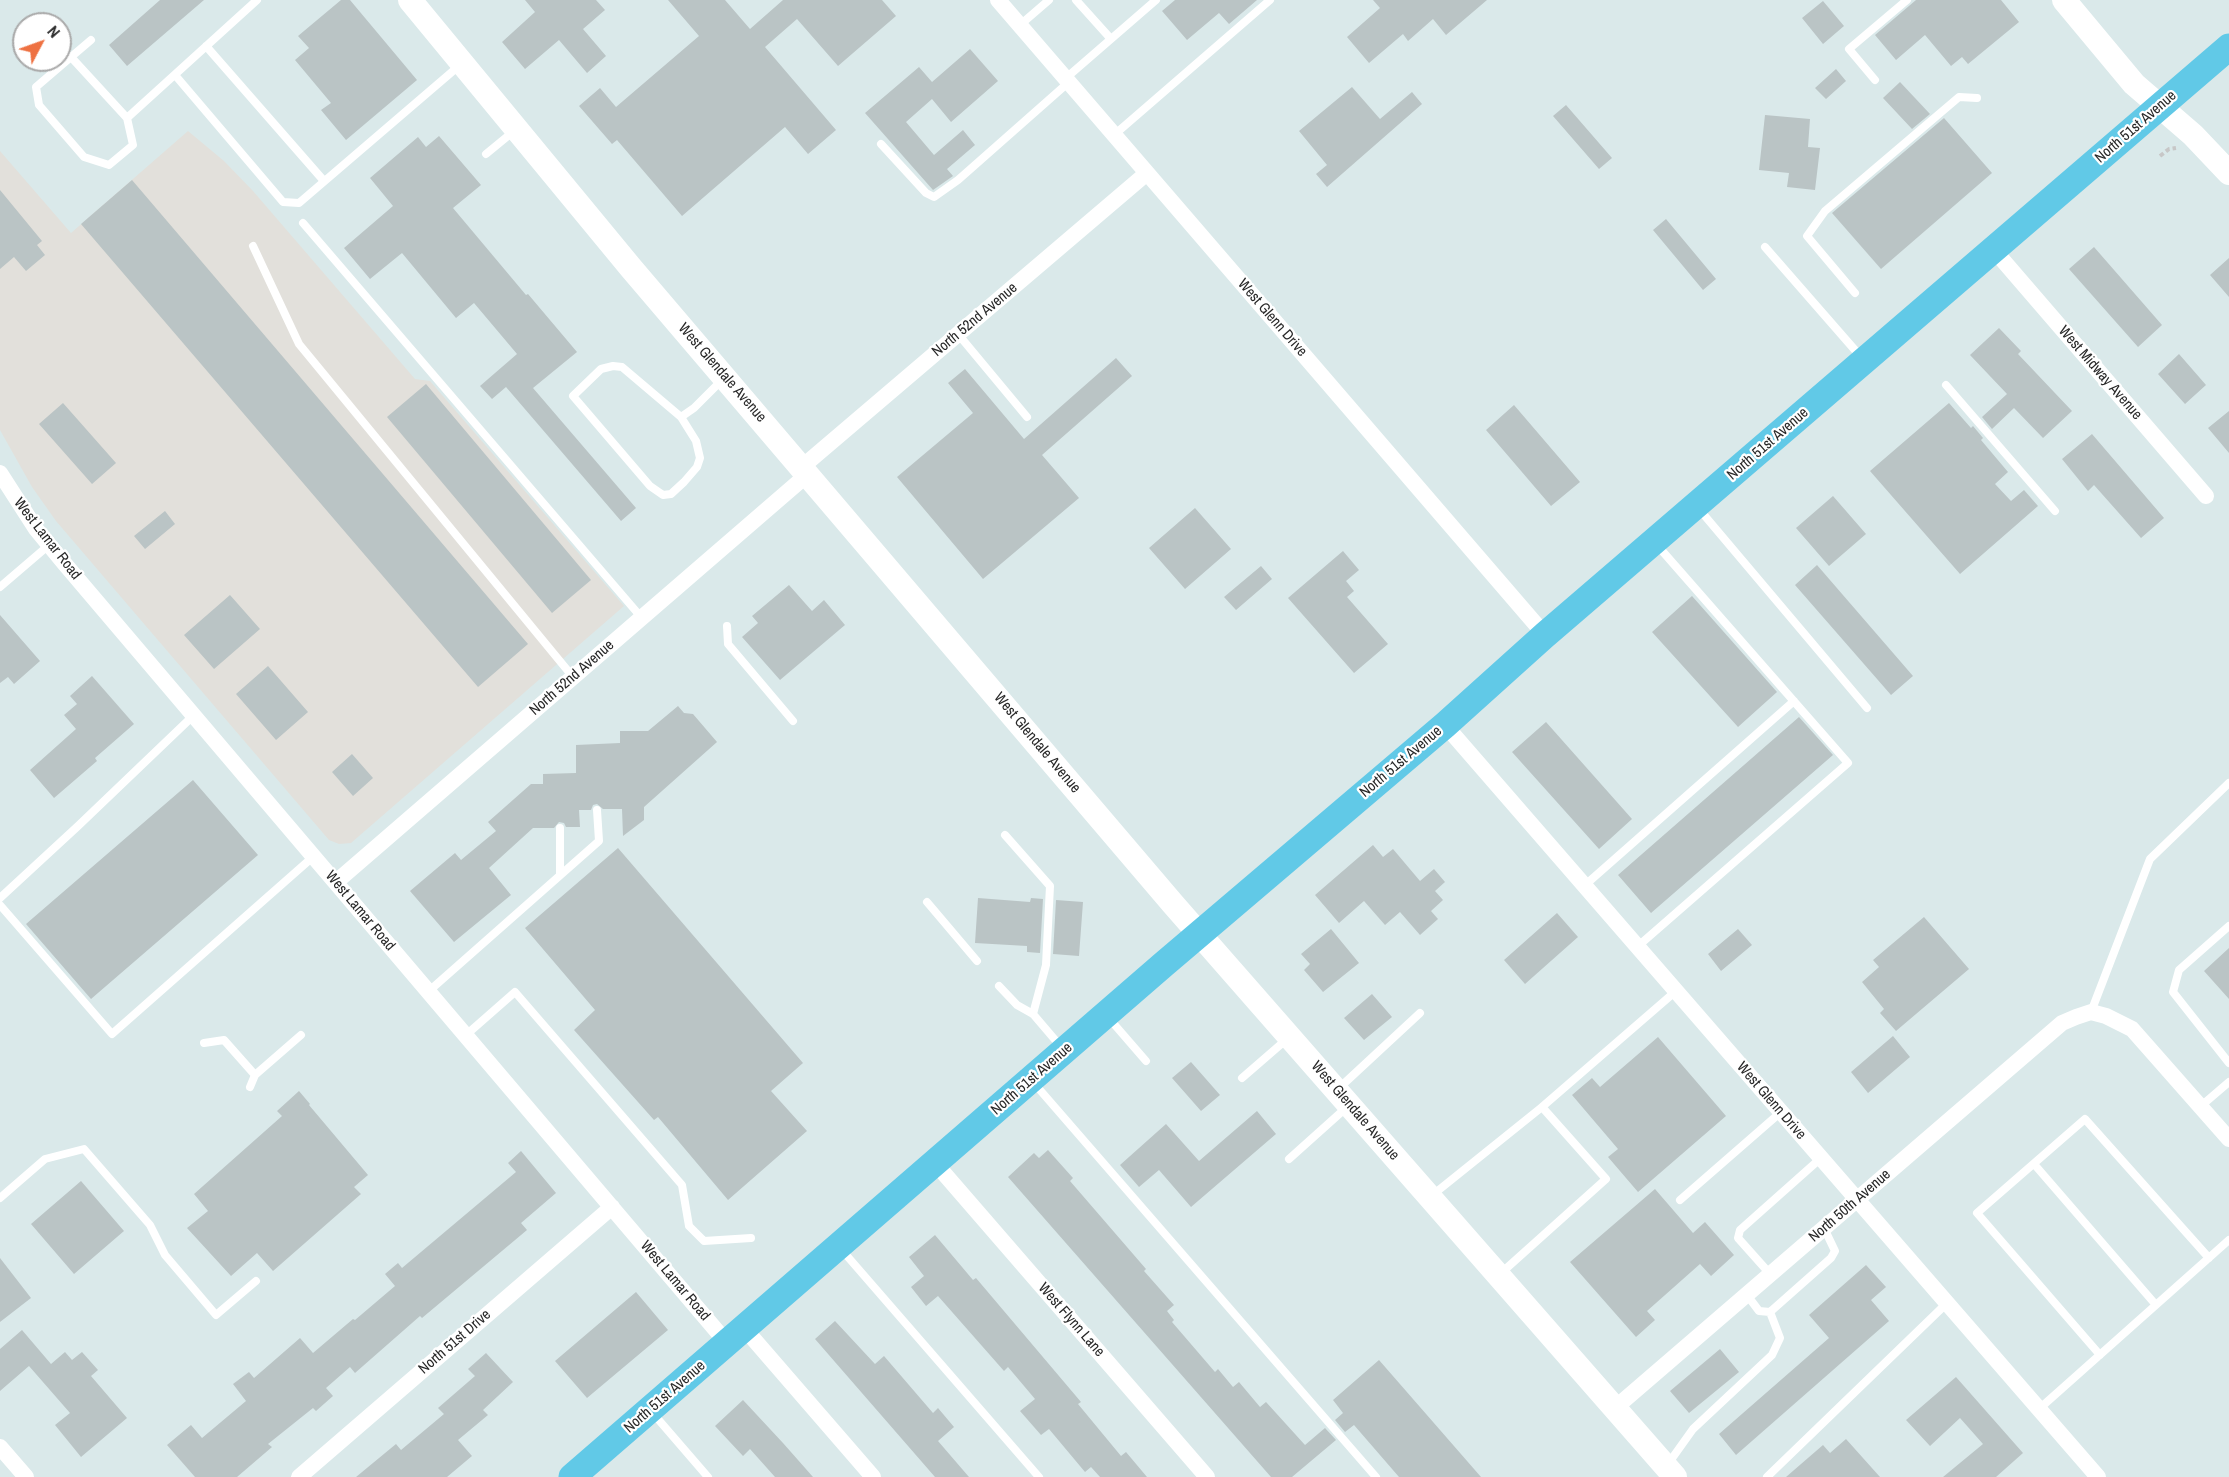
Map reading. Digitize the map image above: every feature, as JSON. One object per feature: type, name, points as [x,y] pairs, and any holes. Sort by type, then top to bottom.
[{"type":"main road","name":"West Glendale Avenue","points":[[410,0],[630,268],[1200,934],[1670,1472]]},
{"type":"main road","points":[[2064,0],[2134,84],[2193,135],[2229,173]]},
{"type":"main road","name":"North 51st Avenue","points":[[572,1477],[2229,47]]},
{"type":"street","name":"West Glenn Drive","points":[[998,0],[1545,635]]},
{"type":"street","name":"North 52nd Avenue","points":[[336,882],[642,617],[958,334],[1147,173]]},
{"type":"street","name":"West Midway Avenue","points":[[1994,250],[2206,496]]},
{"type":"street","name":"West Lamar Road","points":[[0,473],[49,545],[612,1207],[873,1477]]},
{"type":"street","name":"West Glenn Drive","points":[[1445,725],[2098,1477]]},
{"type":"street","points":[[2091,1012],[2106,1016],[2132,1029],[2229,1139]]},
{"type":"street","name":"North 50th Avenue","points":[[1615,1408],[2062,1023],[2091,1012]]},
{"type":"street","name":"West Flynn Lane","points":[[934,1163],[1207,1477]]},
{"type":"street","name":"North 51st Drive","points":[[299,1477],[612,1207]]},
{"type":"street","points":[[0,1447],[26,1477]]},
{"type":"lane","points":[[127,118],[257,0]]},
{"type":"lane","points":[[1020,25],[1049,0]]},
{"type":"lane","points":[[1076,0],[1111,39]]},
{"type":"lane","points":[[881,144],[926,193],[934,197],[958,180],[1156,0]]},
{"type":"lane","points":[[1114,135],[1270,0]]},
{"type":"lane","points":[[1875,80],[1849,49],[1907,0]]},
{"type":"lane","points":[[72,56],[91,40]]},
{"type":"lane","points":[[206,46],[324,181]]},
{"type":"lane","points":[[54,72],[36,87],[39,105],[84,157],[109,165],[133,145],[127,118],[72,58]]},
{"type":"lane","points":[[175,75],[283,202],[299,203],[462,63]]},
{"type":"lane","points":[[1855,293],[1807,236],[1825,211],[1959,97],[1977,98]]},
{"type":"lane","points":[[486,154],[517,129]]},
{"type":"lane","points":[[303,223],[642,617]]},
{"type":"lane","points":[[253,246],[299,344],[573,676]]},
{"type":"lane","points":[[1765,247],[1864,360]]},
{"type":"lane","points":[[958,334],[1027,417]]},
{"type":"lane","points":[[613,366],[622,367],[681,417],[696,441],[700,458],[697,467],[684,483],[671,494],[663,495],[650,486],[573,396],[601,369],[613,366]]},
{"type":"lane","points":[[681,417],[694,408],[725,378]]},
{"type":"lane","points":[[1946,385],[2055,511]]},
{"type":"lane","points":[[1697,506],[1867,708]]},
{"type":"lane","points":[[1637,946],[1848,763],[1654,542]]},
{"type":"lane","points":[[0,587],[49,545]]},
{"type":"lane","points":[[727,626],[728,644],[793,722]]},
{"type":"lane","points":[[1584,886],[1794,701]]},
{"type":"lane","points":[[0,898],[194,715]]},
{"type":"lane","points":[[2091,1012],[2150,859],[2229,783]]},
{"type":"lane","points":[[429,991],[599,841],[597,810]]},
{"type":"lane","points":[[560,828],[560,874]]},
{"type":"lane","points":[[1005,835],[1050,886],[1046,965],[1033,1014]]},
{"type":"lane","points":[[0,905],[112,1034],[314,856]]},
{"type":"lane","points":[[927,902],[977,961]]},
{"type":"lane","points":[[2229,926],[2180,970],[2173,993],[2229,1063]]},
{"type":"lane","points":[[999,986],[1017,1005],[1033,1014],[1064,1051]]},
{"type":"lane","points":[[1430,1197],[1542,1107],[1676,991]]},
{"type":"lane","points":[[466,1035],[515,992],[682,1185],[689,1226],[704,1241],[751,1238]]},
{"type":"lane","points":[[1289,1159],[1420,1013]]},
{"type":"lane","points":[[1106,1015],[1146,1061]]},
{"type":"lane","points":[[250,1087],[255,1075],[301,1035]]},
{"type":"lane","points":[[1242,1078],[1289,1036]]},
{"type":"lane","points":[[204,1043],[224,1040],[255,1075]]},
{"type":"lane","points":[[1031,1080],[1376,1477]]},
{"type":"lane","points":[[2201,1106],[2229,1082]]},
{"type":"lane","points":[[1499,1275],[1606,1179],[1542,1107]]},
{"type":"lane","points":[[1680,1200],[1781,1112]]},
{"type":"lane","points":[[2100,1355],[1977,1213],[2085,1119],[2209,1258]]},
{"type":"lane","points":[[0,1198],[45,1160],[84,1149],[150,1225],[165,1256],[216,1315],[256,1281]]},
{"type":"lane","points":[[1771,1275],[1738,1238],[1740,1230],[1821,1158]]},
{"type":"lane","points":[[2034,1164],[2156,1305]]},
{"type":"lane","points":[[1747,1295],[1759,1311],[1770,1312],[1831,1258],[1835,1251],[1824,1228]]},
{"type":"lane","points":[[2039,1409],[2229,1240]]},
{"type":"lane","points":[[839,1246],[1039,1477]]},
{"type":"lane","points":[[1767,1477],[1947,1303]]},
{"type":"lane","points":[[1670,1472],[1693,1429],[1772,1355],[1780,1338],[1770,1312]]},
{"type":"lane","points":[[650,1410],[708,1477]]},
{"type":"path","points":[[2160,156],[2169,149],[2176,148]]},
{"type":"shaded area","points":[[188,131],[224,161],[253,191],[415,379],[430,381],[624,606],[351,843],[339,844],[329,840],[56,521],[32,487],[0,430],[0,151],[71,233]]},
{"type":"building","points":[[160,0],[204,0],[127,66],[109,45]]},
{"type":"building","points":[[341,0],[350,0],[417,80],[346,140],[321,110],[331,103],[295,60],[309,48],[298,36]]},
{"type":"building","points":[[525,0],[596,0],[605,10],[583,29],[606,56],[587,73],[559,40],[525,69],[502,42],[535,12]]},
{"type":"building","points":[[668,0],[725,0],[750,29],[783,0],[882,0],[896,16],[838,66],[797,19],[765,47],[836,130],[808,154],[785,127],[682,216],[617,140],[612,144],[579,106],[600,88],[616,107],[699,36]]},
{"type":"building","points":[[1175,0],[1257,0],[1229,24],[1219,13],[1187,40],[1162,11]]},
{"type":"building","points":[[1373,0],[1487,0],[1446,35],[1433,19],[1408,41],[1403,34],[1369,63],[1347,37],[1380,8]]},
{"type":"building","points":[[1916,0],[2001,0],[2019,22],[1968,64],[1962,57],[1951,66],[1925,35],[1896,60],[1875,35]]},
{"type":"building","points":[[1823,1],[1844,26],[1823,44],[1802,18]]},
{"type":"building","points":[[970,49],[998,81],[951,122],[932,99],[906,122],[934,155],[963,130],[975,145],[947,169],[953,176],[933,190],[865,113],[919,67],[932,82]]},
{"type":"building","points":[[1836,69],[1846,81],[1826,99],[1815,88]]},
{"type":"building","points":[[1900,82],[1930,114],[1912,129],[1883,98]]},
{"type":"building","points":[[1352,87],[1380,119],[1412,92],[1422,104],[1327,187],[1316,174],[1327,165],[1299,131]]},
{"type":"building","points":[[1566,105],[1612,158],[1599,169],[1553,116]]},
{"type":"building","points":[[1765,115],[1810,119],[1808,147],[1820,148],[1815,190],[1787,187],[1789,173],[1759,170]]},
{"type":"building","points":[[1944,118],[1992,173],[1881,269],[1832,213]]},
{"type":"building","points":[[439,136],[481,185],[453,208],[577,352],[533,388],[636,508],[621,521],[506,387],[492,399],[480,386],[517,354],[474,303],[456,318],[402,253],[370,279],[344,248],[393,206],[370,178],[418,137],[426,147]]},
{"type":"building","points":[[132,180],[528,644],[478,687],[81,224]]},
{"type":"building","points":[[0,190],[42,241],[37,245],[45,255],[26,271],[14,257],[0,269]]},
{"type":"building","points":[[1666,219],[1716,279],[1703,290],[1653,230]]},
{"type":"building","points":[[2094,247],[2162,325],[2138,347],[2069,269]]},
{"type":"building","points":[[2229,258],[2229,297],[2210,275]]},
{"type":"building","points":[[1999,328],[2021,351],[2018,354],[2072,411],[2043,438],[2014,408],[1992,429],[1982,417],[2007,394],[1970,355]]},
{"type":"building","points":[[2179,354],[2206,385],[2185,404],[2158,374]]},
{"type":"building","points":[[1116,358],[1132,376],[1042,455],[1079,498],[983,579],[897,477],[973,413],[948,383],[965,369],[1024,439]]},
{"type":"building","points":[[426,384],[591,580],[552,613],[387,417]]},
{"type":"building","points":[[63,403],[116,463],[92,484],[39,424]]},
{"type":"building","points":[[1949,403],[1971,428],[1973,426],[1983,438],[1981,440],[2008,472],[1995,484],[2011,501],[2024,490],[2038,506],[1960,574],[1870,471]]},
{"type":"building","points":[[1514,405],[1580,482],[1551,506],[1486,430]]},
{"type":"building","points":[[2229,411],[2229,453],[2208,428]]},
{"type":"building","points":[[2092,434],[2164,518],[2141,538],[2094,485],[2088,491],[2062,459]]},
{"type":"building","points":[[1833,496],[1866,534],[1829,566],[1796,528]]},
{"type":"building","points":[[1195,508],[1231,549],[1185,589],[1149,548]]},
{"type":"building","points":[[165,511],[175,524],[145,549],[134,536]]},
{"type":"building","points":[[1343,551],[1359,570],[1346,581],[1354,591],[1347,597],[1388,644],[1354,673],[1288,598]]},
{"type":"building","points":[[1817,565],[1913,676],[1891,695],[1795,585]]},
{"type":"building","points":[[1261,566],[1272,579],[1236,610],[1224,597]]},
{"type":"building","points":[[789,585],[812,611],[824,600],[845,625],[780,680],[742,637],[758,623],[752,616]]},
{"type":"building","points":[[230,595],[260,629],[214,669],[184,635]]},
{"type":"building","points":[[1692,596],[1777,692],[1738,727],[1652,632]]},
{"type":"building","points":[[0,615],[40,661],[14,684],[8,677],[0,683]]},
{"type":"building","points":[[268,666],[308,712],[276,740],[236,694]]},
{"type":"building","points":[[92,676],[134,724],[95,758],[97,761],[54,798],[30,770],[76,729],[64,715],[77,704],[70,696]]},
{"type":"building","points":[[678,706],[684,713],[693,714],[717,742],[644,807],[644,820],[623,836],[622,809],[603,809],[597,804],[593,805],[591,810],[579,810],[580,827],[566,827],[564,823],[559,822],[554,828],[533,828],[489,868],[511,895],[454,942],[410,891],[455,853],[461,860],[496,831],[488,822],[531,784],[543,784],[543,774],[576,773],[576,745],[620,743],[620,731],[648,731]]},
{"type":"building","points":[[1799,717],[1833,755],[1651,913],[1618,875]]},
{"type":"building","points":[[1546,722],[1632,819],[1599,849],[1512,752]]},
{"type":"building","points":[[352,754],[373,778],[353,796],[332,772]]},
{"type":"building","points":[[193,780],[258,855],[91,999],[26,924]]},
{"type":"building","points":[[1373,845],[1383,857],[1393,849],[1420,881],[1434,869],[1445,882],[1435,891],[1443,900],[1431,911],[1438,919],[1420,935],[1400,912],[1385,925],[1364,901],[1339,923],[1315,895]]},
{"type":"building","points":[[618,848],[803,1063],[771,1091],[807,1131],[728,1200],[658,1117],[654,1120],[574,1030],[595,1010],[525,928]]},
{"type":"building","points":[[978,898],[1030,902],[1031,898],[1043,899],[1040,953],[1027,952],[1027,946],[975,943]]},
{"type":"building","points":[[1056,900],[1083,902],[1079,956],[1053,954]]},
{"type":"building","points":[[1557,913],[1578,937],[1525,984],[1504,960]]},
{"type":"building","points":[[1924,917],[1969,969],[1896,1031],[1880,1013],[1884,1009],[1862,982],[1879,967],[1873,960]]},
{"type":"building","points":[[1331,929],[1359,963],[1323,992],[1304,970],[1310,964],[1301,954]]},
{"type":"building","points":[[1738,929],[1752,945],[1721,971],[1708,954]]},
{"type":"building","points":[[2229,948],[2229,999],[2204,971]]},
{"type":"building","points":[[1372,994],[1392,1017],[1364,1040],[1344,1018]]},
{"type":"building","points":[[1893,1036],[1910,1057],[1868,1093],[1851,1072]]},
{"type":"building","points":[[1658,1037],[1726,1116],[1638,1192],[1608,1157],[1618,1149],[1572,1095],[1592,1078],[1600,1087]]},
{"type":"building","points":[[1191,1062],[1220,1095],[1201,1111],[1172,1078]]},
{"type":"building","points":[[299,1091],[368,1175],[354,1187],[361,1194],[273,1271],[257,1253],[231,1276],[187,1228],[208,1211],[194,1194],[282,1116],[277,1111]]},
{"type":"building","points":[[1257,1111],[1276,1134],[1191,1207],[1159,1170],[1139,1187],[1120,1165],[1166,1124],[1199,1161]]},
{"type":"building","points":[[1048,1150],[1073,1178],[1070,1181],[1174,1305],[1167,1311],[1174,1320],[1172,1322],[1215,1372],[1218,1369],[1233,1387],[1239,1382],[1260,1407],[1266,1402],[1305,1445],[1325,1428],[1336,1440],[1292,1477],[1271,1477],[1008,1177],[1034,1153],[1039,1158]]},
{"type":"building","points":[[521,1151],[556,1193],[521,1223],[527,1230],[422,1318],[420,1316],[355,1373],[350,1367],[326,1388],[333,1396],[316,1411],[313,1408],[268,1444],[272,1447],[237,1477],[195,1477],[167,1445],[191,1425],[202,1438],[246,1401],[233,1384],[249,1372],[254,1378],[300,1338],[313,1353],[353,1319],[355,1320],[395,1286],[385,1274],[398,1263],[402,1268],[516,1172],[508,1163]]},
{"type":"building","points":[[81,1181],[124,1231],[74,1274],[31,1224]]},
{"type":"building","points":[[1655,1189],[1693,1233],[1705,1222],[1734,1255],[1711,1276],[1700,1264],[1647,1311],[1655,1320],[1636,1337],[1570,1262]]},
{"type":"building","points":[[935,1235],[973,1280],[976,1278],[1081,1402],[1078,1404],[1121,1456],[1126,1452],[1147,1477],[1100,1477],[1091,1467],[1085,1472],[1049,1429],[1041,1435],[1020,1411],[1035,1399],[1008,1367],[1004,1371],[938,1296],[926,1306],[911,1287],[924,1276],[909,1257]]},
{"type":"building","points":[[0,1258],[31,1298],[0,1322]]},
{"type":"building","points":[[1866,1265],[1886,1287],[1871,1300],[1889,1321],[1736,1455],[1719,1434],[1829,1338],[1809,1315]]},
{"type":"building","points":[[636,1292],[668,1330],[587,1398],[555,1361]]},
{"type":"building","points":[[835,1321],[875,1364],[884,1356],[933,1413],[938,1408],[954,1427],[938,1441],[969,1477],[935,1477],[815,1339]]},
{"type":"building","points":[[22,1330],[51,1364],[65,1352],[72,1360],[82,1352],[98,1370],[91,1376],[127,1418],[81,1457],[55,1425],[70,1413],[29,1366],[0,1391],[0,1349]]},
{"type":"building","points":[[1720,1349],[1739,1372],[1689,1413],[1670,1391]]},
{"type":"building","points":[[486,1353],[513,1382],[483,1410],[488,1415],[458,1440],[472,1456],[447,1477],[356,1477],[396,1444],[401,1450],[444,1414],[438,1408],[475,1376],[468,1369]]},
{"type":"building","points":[[1379,1360],[1481,1477],[1399,1477],[1354,1425],[1345,1432],[1335,1420],[1343,1413],[1333,1400]]},
{"type":"building","points":[[1956,1377],[2023,1453],[1996,1477],[1943,1477],[1983,1444],[1960,1418],[1930,1446],[1906,1420]]},
{"type":"building","points":[[743,1400],[813,1477],[775,1477],[750,1449],[743,1456],[715,1426]]},
{"type":"building","points":[[1846,1439],[1880,1477],[1786,1477],[1823,1445],[1830,1453]]}]
